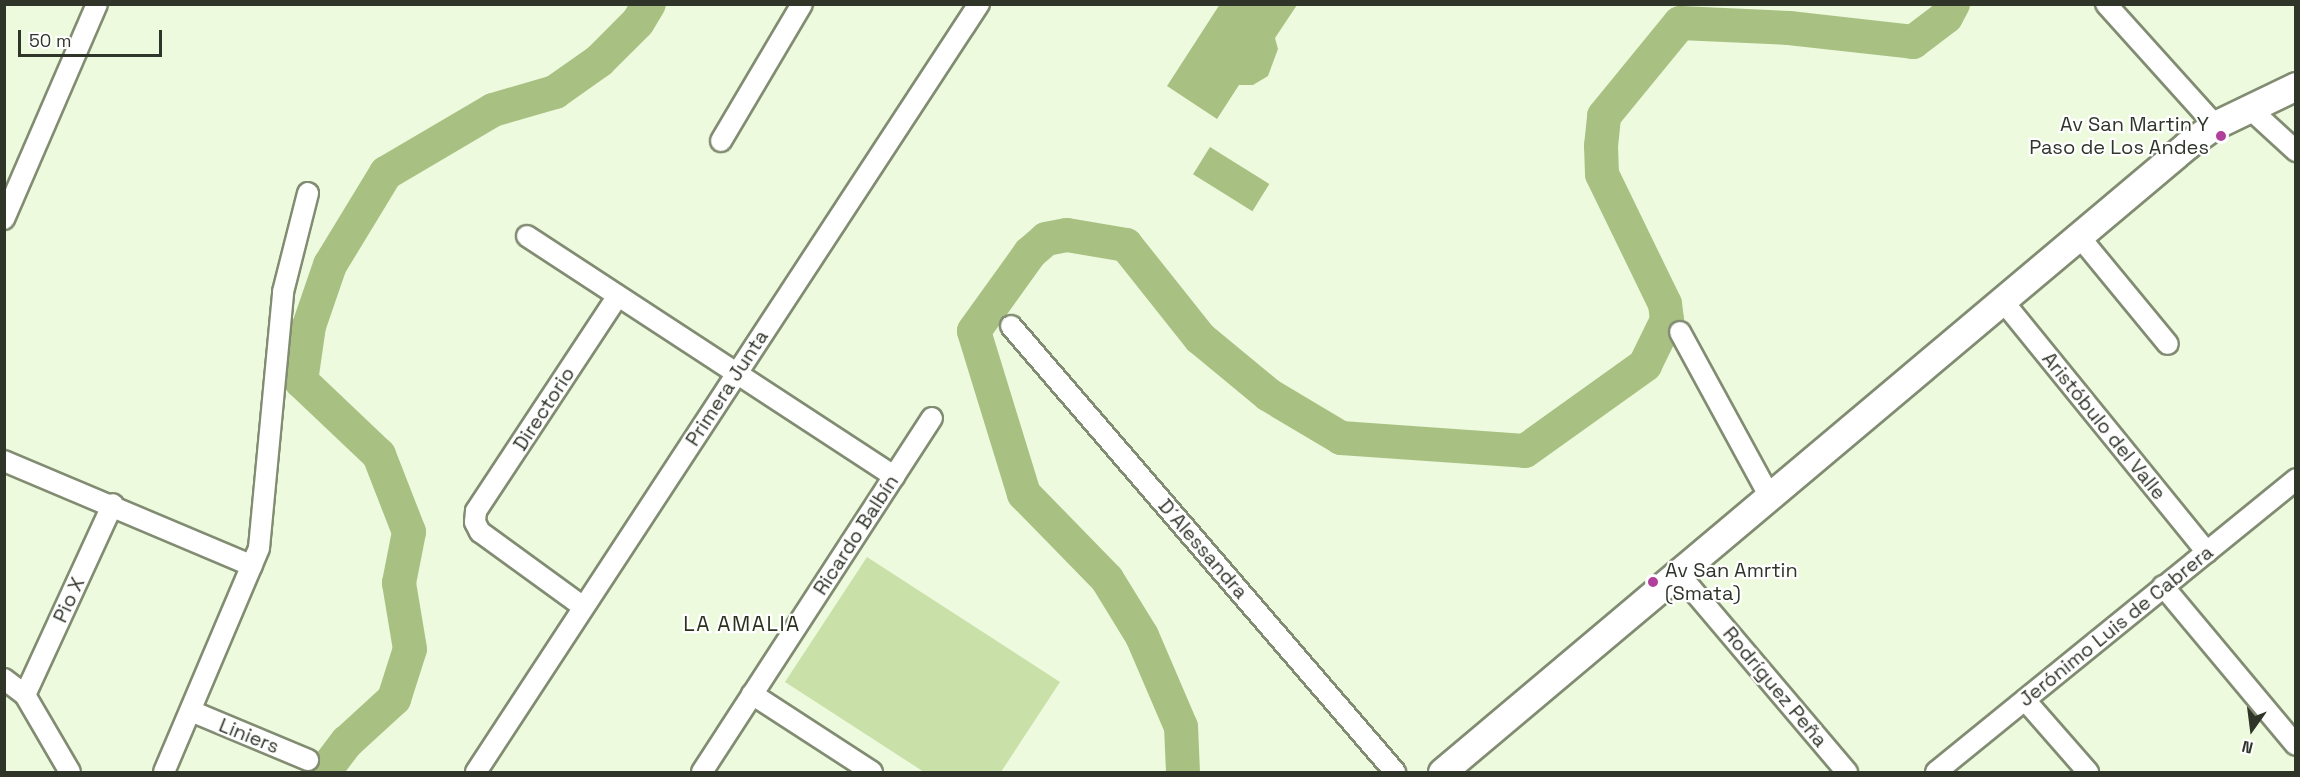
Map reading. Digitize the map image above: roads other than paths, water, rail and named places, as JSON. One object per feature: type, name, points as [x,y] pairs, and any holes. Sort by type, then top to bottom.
[{"type":"main road","points":[[1442,772],[2078,235],[2215,124],[2295,86]]},
{"type":"street","points":[[4,219],[96,4]]},
{"type":"street","points":[[721,141],[802,4]]},
{"type":"street","name":"Primera Junta","points":[[476,772],[582,606],[979,4]]},
{"type":"street","points":[[2106,4],[2132,38],[2215,124]]},
{"type":"street","points":[[2249,108],[2295,151]]},
{"type":"street","points":[[164,772],[252,566],[262,534],[288,258],[308,193]]},
{"type":"street","points":[[2078,235],[2168,344]]},
{"type":"street","points":[[527,236],[894,476]]},
{"type":"street","name":"Directorio","points":[[582,606],[480,532],[475,522],[476,511],[617,297]]},
{"type":"street","name":"Aristóbulo del Valle","points":[[2002,300],[2207,552]]},
{"type":"street","name":"D´Alessandra","points":[[1011,326],[1395,772]]},
{"type":"street","points":[[1680,332],[1770,497]]},
{"type":"street","name":"Ricardo Balbín","points":[[702,772],[932,418]]},
{"type":"street","points":[[4,461],[113,504],[252,566]]},
{"type":"street","name":"Jerónimo Luis de Cabrera","points":[[1936,772],[2295,479]]},
{"type":"street","name":"Pio X","points":[[24,695],[113,504]]},
{"type":"street","name":"Rodríguez Peña","points":[[1679,574],[1847,772]]},
{"type":"street","points":[[2163,586],[2295,745]]},
{"type":"street","points":[[4,679],[24,695],[69,772]]},
{"type":"street","points":[[753,694],[872,772]]},
{"type":"street","points":[[2025,700],[2088,772]]},
{"type":"street","name":"Liniers","points":[[191,711],[308,760]]},
{"type":"waterway","points":[[324,772],[347,742],[394,699],[410,649],[399,583],[409,532],[379,455],[301,381],[309,326],[330,265],[386,173],[493,110],[555,92],[599,61],[638,22],[649,4]]},
{"type":"waterway","points":[[1183,772],[1181,727],[1142,636],[1107,579],[1024,494],[974,331],[1030,253],[1046,239],[1067,235],[1126,245],[1200,338],[1269,395],[1341,438],[1525,451],[1645,365],[1667,320],[1665,304],[1602,174],[1601,146],[1604,116],[1680,23],[1789,28],[1913,42],[1946,17],[1953,4]]},
{"type":"place","name":"Av San Martin Y Paso de Los Andes","points":[[2221,136]]},
{"type":"place","name":"Av San Amrtin (Smata)","points":[[1653,582]]},
{"type":"district","name":"LA AMALIA","points":[[742,624]]}]
